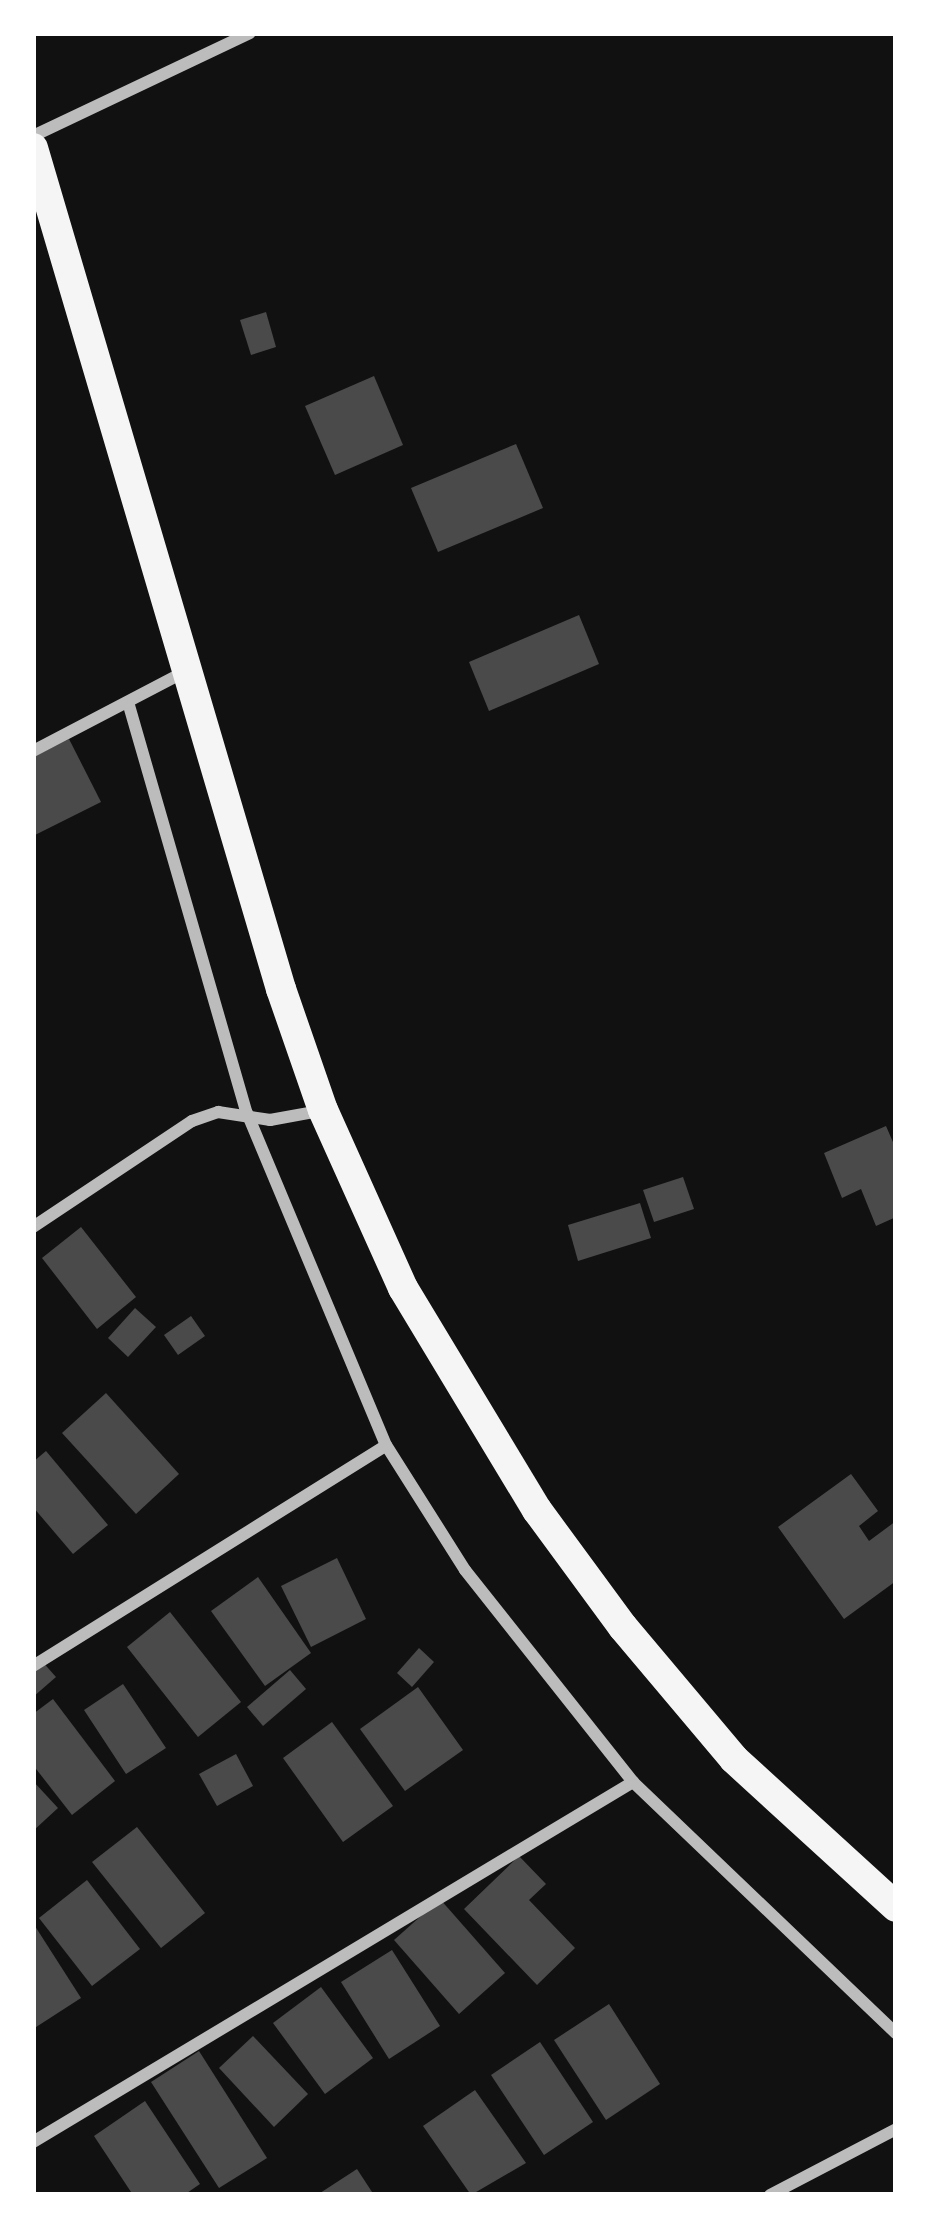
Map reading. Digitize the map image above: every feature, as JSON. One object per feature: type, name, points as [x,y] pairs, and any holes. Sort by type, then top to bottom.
[{"type":"highway","points":[[33,148],[323,1110],[403,1288],[537,1510],[622,1628],[734,1759],[896,1907]]},
{"type":"street","points":[[33,136],[250,33]]},
{"type":"street","points":[[33,751],[187,671]]},
{"type":"street","points":[[128,702],[247,1113],[386,1445],[465,1570],[633,1782],[896,2032]]},
{"type":"street","points":[[33,1227],[192,1121],[247,1113],[269,1120],[323,1110]]},
{"type":"street","points":[[33,1666],[386,1445]]},
{"type":"street","points":[[33,2142],[633,1782]]},
{"type":"street","points":[[770,2195],[896,2129]]},
{"type":"building","points":[[266,312],[276,347],[251,355],[240,320]]},
{"type":"building","points":[[374,376],[403,445],[335,475],[305,406]]},
{"type":"building","points":[[516,444],[543,508],[438,552],[411,488]]},
{"type":"building","points":[[579,615],[599,664],[489,711],[469,662]]},
{"type":"building","points":[[69,739],[101,802],[33,836],[33,757]]},
{"type":"building","points":[[886,1126],[896,1149],[896,1217],[876,1226],[861,1189],[842,1198],[824,1153]]},
{"type":"building","points":[[683,1177],[694,1209],[654,1222],[643,1190]]},
{"type":"building","points":[[640,1203],[651,1238],[578,1261],[568,1225]]},
{"type":"building","points":[[81,1227],[136,1297],[97,1329],[42,1258]]},
{"type":"building","points":[[135,1308],[156,1327],[128,1357],[108,1338]]},
{"type":"building","points":[[191,1316],[205,1336],[178,1355],[164,1335]]},
{"type":"building","points":[[106,1393],[179,1474],[136,1514],[62,1433]]},
{"type":"building","points":[[46,1451],[108,1525],[73,1554],[33,1507],[33,1462]]},
{"type":"building","points":[[851,1474],[878,1511],[859,1526],[869,1541],[896,1521],[896,1581],[844,1619],[778,1527]]},
{"type":"building","points":[[337,1558],[366,1619],[311,1647],[281,1586]]},
{"type":"building","points":[[258,1577],[311,1653],[265,1686],[211,1611]]},
{"type":"building","points":[[170,1612],[241,1702],[198,1737],[127,1647]]},
{"type":"building","points":[[419,1648],[434,1662],[412,1687],[397,1673]]},
{"type":"building","points":[[40,1659],[56,1677],[33,1697],[33,1665]]},
{"type":"building","points":[[290,1670],[306,1689],[263,1726],[247,1707]]},
{"type":"building","points":[[123,1684],[166,1748],[126,1774],[84,1710]]},
{"type":"building","points":[[418,1687],[463,1750],[405,1791],[360,1729]]},
{"type":"building","points":[[53,1699],[115,1781],[72,1815],[33,1765],[33,1714]]},
{"type":"building","points":[[332,1722],[393,1806],[343,1842],[283,1758]]},
{"type":"building","points":[[236,1754],[253,1786],[217,1806],[199,1774]]},
{"type":"building","points":[[33,1781],[58,1808],[33,1831]]},
{"type":"building","points":[[137,1827],[205,1913],[161,1948],[92,1862]]},
{"type":"building","points":[[519,1856],[546,1884],[529,1900],[575,1948],[537,1985],[464,1909]]},
{"type":"building","points":[[87,1880],[140,1949],[92,1986],[39,1918]]},
{"type":"building","points":[[440,1899],[505,1973],[459,2014],[394,1940]]},
{"type":"building","points":[[33,1923],[81,1998],[33,2029]]},
{"type":"building","points":[[392,1950],[440,2026],[389,2059],[341,1982]]},
{"type":"building","points":[[321,1987],[373,2058],[325,2094],[273,2023]]},
{"type":"building","points":[[609,2004],[660,2084],[606,2120],[554,2040]]},
{"type":"building","points":[[253,2036],[308,2094],[274,2127],[219,2068]]},
{"type":"building","points":[[540,2042],[593,2122],[544,2155],[491,2075]]},
{"type":"building","points":[[199,2051],[267,2158],[219,2188],[151,2082]]},
{"type":"building","points":[[475,2090],[526,2163],[471,2195],[423,2126]]},
{"type":"building","points":[[145,2101],[200,2184],[184,2195],[133,2195],[94,2136]]},
{"type":"building","points":[[357,2169],[374,2195],[317,2195]]}]
